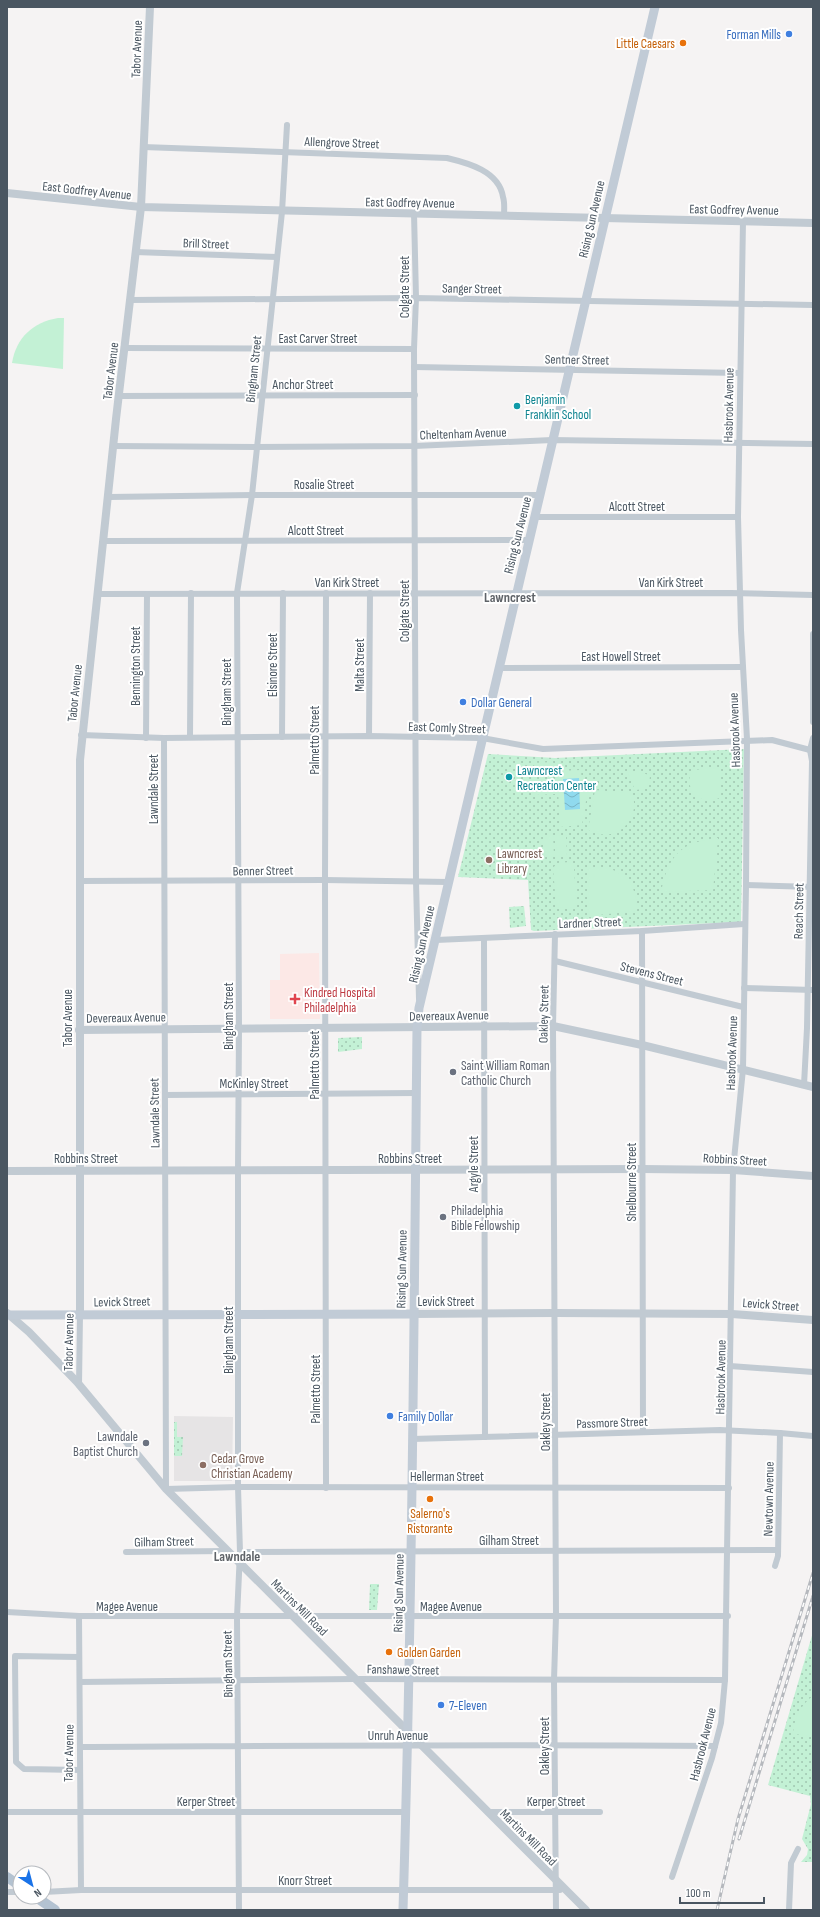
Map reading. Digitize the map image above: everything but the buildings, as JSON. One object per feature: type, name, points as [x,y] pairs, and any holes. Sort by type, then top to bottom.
[{"type":"main road","name":"Rising Sun Avenue","points":[[403,1910],[410,1680],[413,1314],[417,1028],[419,1008],[516,593],[536,517],[568,370],[655,7]]},
{"type":"main road","name":"Levick Street","points":[[8,1314],[413,1314]]},
{"type":"street","name":"Tabor Avenue","points":[[80,1385],[79,881],[81,736],[141,207],[150,7]]},
{"type":"street","name":"Bingham Street","points":[[239,1910],[237,1617],[240,1552],[238,1487],[239,1029],[237,593],[252,495],[261,395],[282,212],[287,125]]},
{"type":"street","name":"Allengrove Street","points":[[143,147],[447,158],[474,164],[487,173],[498,185],[503,196],[504,216]]},
{"type":"street","name":"East Godfrey Avenue","points":[[7,193],[141,207],[282,212],[414,213],[605,219],[813,223]]},
{"type":"street","name":"Colgate Street","points":[[414,213],[416,298],[414,350],[416,881],[419,1008]]},
{"type":"street","name":"Hasbrook Avenue","points":[[672,1877],[716,1746],[723,1709],[728,1616],[730,1366],[734,1170],[743,1069],[744,924],[746,885],[747,739],[738,517],[739,373],[744,221]]},
{"type":"street","name":"Brill Street","points":[[135,252],[277,257]]},
{"type":"street","name":"Sanger Street","points":[[130,300],[416,298],[813,305]]},
{"type":"street","name":"East Carver Street","points":[[125,348],[414,350]]},
{"type":"street","name":"Sentner Street","points":[[414,367],[739,373]]},
{"type":"street","name":"Anchor Street","points":[[119,396],[415,395]]},
{"type":"street","name":"Cheltenham Avenue","points":[[113,446],[414,446],[552,440],[813,444]]},
{"type":"street","name":"Rosalie Street","points":[[109,497],[252,495],[540,495]]},
{"type":"street","name":"Alcott Street","points":[[536,517],[738,517]]},
{"type":"street","name":"Alcott Street","points":[[103,541],[529,540]]},
{"type":"street","name":"Elsinore Street","points":[[282,737],[283,593]]},
{"type":"street","name":"Palmetto Street","points":[[326,593],[326,1488]]},
{"type":"street","name":"Malta Street","points":[[369,736],[370,593]]},
{"type":"street","name":"Van Kirk Street","points":[[97,594],[740,593],[813,595]]},
{"type":"street","name":"Bennington Street","points":[[146,738],[147,594]]},
{"type":"street","points":[[190,738],[191,594]]},
{"type":"street","points":[[813,634],[813,722]]},
{"type":"street","name":"East Howell Street","points":[[499,668],[743,667]]},
{"type":"street","name":"East Comly Street","points":[[81,736],[146,738],[237,736],[416,736],[482,738],[543,749],[577,749],[747,739],[772,740],[810,750]]},
{"type":"street","name":"Lawndale Street","points":[[164,738],[166,1489]]},
{"type":"street","name":"Reach Street","points":[[804,1085],[810,1029],[813,761],[810,750],[813,738]]},
{"type":"street","name":"Benner Street","points":[[79,881],[325,880],[448,882]]},
{"type":"street","points":[[746,885],[811,887]]},
{"type":"street","name":"Lardner Street","points":[[436,940],[642,931],[744,924]]},
{"type":"street","name":"Shelbourne Street","points":[[642,931],[643,1432]]},
{"type":"street","name":"Oakley Street","points":[[555,934],[554,1169],[556,1312],[556,1616],[554,1680],[556,1745],[556,1910]]},
{"type":"street","name":"Argyle Street","points":[[484,938],[484,1437]]},
{"type":"street","name":"Stevens Street","points":[[555,962],[743,1007]]},
{"type":"street","points":[[744,988],[810,990]]},
{"type":"street","name":"Devereaux Avenue","points":[[79,1030],[554,1026],[642,1045],[813,1087]]},
{"type":"street","name":"McKinley Street","points":[[165,1095],[416,1093]]},
{"type":"street","name":"Robbins Street","points":[[7,1171],[642,1169],[734,1170],[813,1176]]},
{"type":"street","name":"Levick Street","points":[[413,1314],[556,1312],[732,1314],[813,1320]]},
{"type":"street","name":"Martins Mill Road","points":[[8,1314],[80,1385],[166,1489],[586,1910]]},
{"type":"street","points":[[730,1366],[813,1372]]},
{"type":"street","name":"Passmore Street","points":[[412,1438],[720,1430],[780,1432],[813,1436]]},
{"type":"street","name":"Newtown Avenue","points":[[775,1566],[778,1550],[780,1432]]},
{"type":"street","name":"Hellerman Street","points":[[166,1489],[238,1487],[729,1488]]},
{"type":"street","name":"Gilham Street","points":[[240,1552],[778,1550]]},
{"type":"street","name":"Gilham Street","points":[[126,1552],[227,1551]]},
{"type":"street","name":"Magee Avenue","points":[[7,1612],[79,1616],[237,1617],[728,1616]]},
{"type":"street","name":"Tabor Avenue","points":[[79,1616],[81,1890]]},
{"type":"street","points":[[79,1657],[15,1656],[15,1759],[18,1765],[28,1770],[79,1770]]},
{"type":"street","name":"Fanshawe Street","points":[[80,1682],[355,1679],[725,1680]]},
{"type":"street","name":"Unruh Avenue","points":[[80,1747],[407,1747],[556,1745],[716,1746]]},
{"type":"street","name":"Kerper Street","points":[[7,1812],[406,1812]]},
{"type":"street","name":"Kerper Street","points":[[488,1812],[600,1812]]},
{"type":"street","points":[[790,1910],[791,1863],[798,1849]]},
{"type":"street","name":"Knorr Street","points":[[52,1892],[81,1890],[566,1891]]},
{"type":"shaded area","name":"Kindred Hospital Philadelphia","points":[[319,953],[320,1019],[270,1019],[270,980],[280,980],[280,954]]},
{"type":"shaded area","name":"Cedar Grove Christian Academy","points":[[174,1416],[233,1417],[232,1481],[174,1481]]},
{"type":"green space","points":[[58,318],[64,318],[63,369],[12,363],[17,346],[27,333],[41,323]]},
{"type":"green space","points":[[744,749],[741,922],[534,931],[531,930],[528,880],[458,877],[488,754],[555,758]]},
{"type":"green space","points":[[553,762],[554,775],[535,776],[534,763]]},
{"type":"green space","points":[[719,768],[721,797],[714,800],[701,799],[692,790],[690,784],[692,770]]},
{"type":"green space","points":[[581,770],[582,789],[588,789],[582,825],[560,827],[557,771]]},
{"type":"green space","points":[[627,771],[650,775],[648,784],[644,788],[635,790]]},
{"type":"green space","points":[[555,781],[555,794],[536,795],[536,782]]},
{"type":"green space","points":[[595,790],[632,793],[634,803],[633,813],[624,828],[607,834],[598,834],[588,830]]},
{"type":"green space","points":[[566,835],[567,856],[557,856],[556,836]]},
{"type":"green space","points":[[553,836],[554,856],[545,857],[543,837]]},
{"type":"green space","points":[[718,838],[713,890],[661,892],[668,869],[672,860],[678,853],[685,847],[694,843]]},
{"type":"green space","points":[[570,862],[574,866],[576,905],[572,907],[559,908],[556,904],[553,868],[557,863]]},
{"type":"green space","points":[[604,867],[612,869],[625,877],[633,889],[636,911],[589,916],[588,869]]},
{"type":"green space","points":[[524,906],[526,926],[510,928],[509,907]]},
{"type":"green space","points":[[362,1037],[362,1049],[338,1052],[338,1038]]},
{"type":"green space","points":[[174,1422],[177,1422],[177,1437],[183,1437],[182,1456],[174,1456]]},
{"type":"green space","points":[[370,1584],[379,1584],[377,1610],[369,1610]]},
{"type":"green space","points":[[813,1632],[813,1862],[801,1862],[807,1855],[808,1849],[802,1839],[811,1804],[810,1796],[768,1785]]},
{"type":"green space","points":[[813,1696],[813,1736],[793,1734],[798,1713]]},
{"type":"water","points":[[579,778],[580,809],[565,810],[563,779]]},
{"type":"railway","points":[[717,1910],[738,1819],[813,1573]]},
{"type":"railway","points":[[739,1839],[813,1596]]},
{"type":"place","name":"Forman Mills","points":[[789,34]]},
{"type":"place","name":"Little Caesars","points":[[683,43]]},
{"type":"place","name":"Benjamin Franklin School","points":[[517,406]]},
{"type":"place","name":"Dollar General","points":[[463,702]]},
{"type":"place","name":"Lawncrest Recreation Center","points":[[509,777]]},
{"type":"place","name":"Lawncrest Library","points":[[489,860]]},
{"type":"place","name":"Kindred Hospital Philadelphia","points":[[295,999]]},
{"type":"place","name":"Saint William Roman Catholic Church","points":[[453,1072]]},
{"type":"place","name":"Philadelphia Bible Fellowship","points":[[443,1217]]},
{"type":"place","name":"Family Dollar","points":[[390,1416]]},
{"type":"place","name":"Lawndale Baptist Church","points":[[146,1443]]},
{"type":"place","name":"Cedar Grove Christian Academy","points":[[203,1465]]},
{"type":"place","name":"Salerno's Ristorante","points":[[430,1499]]},
{"type":"place","name":"Golden Garden","points":[[389,1652]]},
{"type":"place","name":"7-Eleven","points":[[441,1705]]},
{"type":"district","name":"Lawncrest","points":[[510,597]]},
{"type":"district","name":"Lawndale","points":[[237,1556]]}]
